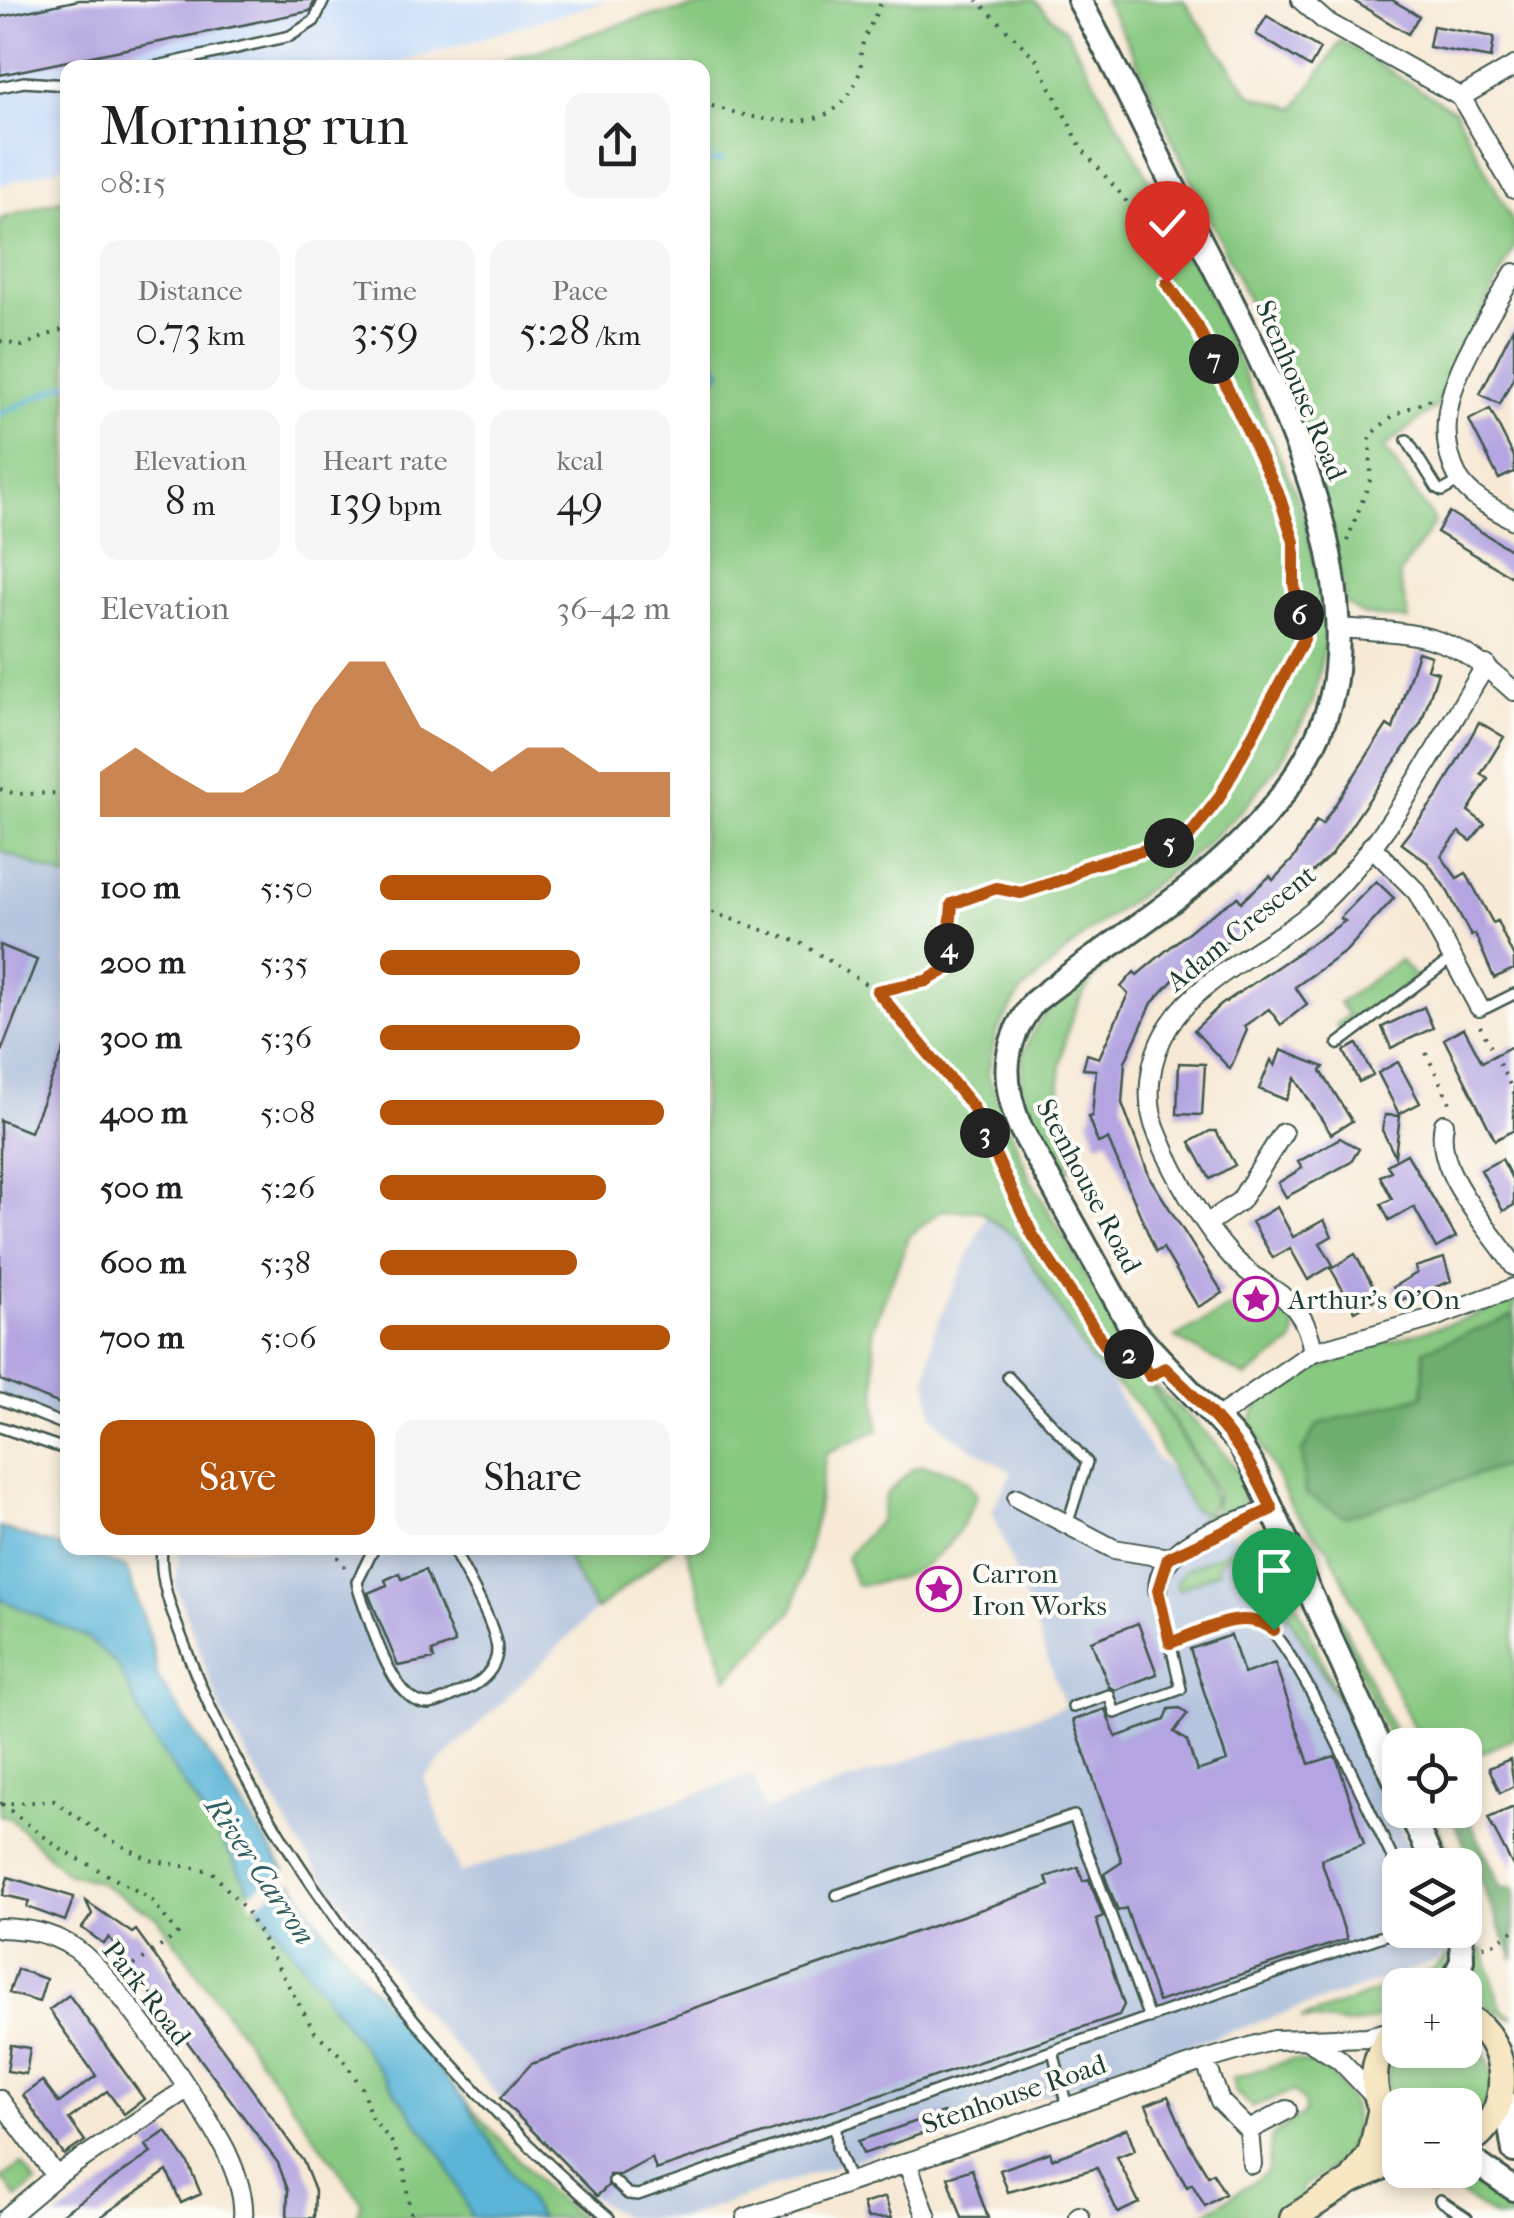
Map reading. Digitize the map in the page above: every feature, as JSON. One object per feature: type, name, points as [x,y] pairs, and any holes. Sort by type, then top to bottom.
[{"type":"main road","points":[[1482,2133],[1489,2129],[1510,2087],[1508,2064],[1486,2024]]},
{"type":"main road","points":[[1352,2180],[1371,2153],[1379,2104],[1378,2054],[1382,2049]]},
{"type":"main road","points":[[1379,2104],[1382,2108]]},
{"type":"main road","points":[[1293,2218],[1352,2180],[1382,2166]]},
{"type":"street","name":"Stenhouse Road","points":[[1079,0],[1235,310],[1305,466],[1330,572],[1337,668],[1326,718],[1282,796],[1218,864],[1034,1002],[1016,1025],[1004,1069],[1008,1096],[1020,1128],[1132,1329],[1238,1442],[1382,1751]]},
{"type":"street","points":[[1301,0],[1325,21],[1461,97],[1514,189]]},
{"type":"street","points":[[1461,97],[1514,66]]},
{"type":"street","points":[[1514,274],[1451,390],[1446,418],[1449,448],[1460,481],[1514,520]]},
{"type":"street","points":[[1337,628],[1423,633],[1457,646],[1514,691]]},
{"type":"street","name":"Adam Crescent","points":[[1314,1352],[1304,1315],[1234,1259],[1208,1223],[1156,1132],[1150,1088],[1158,1046],[1183,1008],[1311,912],[1371,846],[1486,666]]},
{"type":"street","points":[[1371,846],[1410,881],[1479,1007]]},
{"type":"street","points":[[1444,1124],[1440,1143],[1478,1222],[1514,1266]]},
{"type":"street","points":[[1208,1223],[1240,1201],[1283,1132]]},
{"type":"street","points":[[1217,1418],[1314,1352],[1429,1319],[1514,1288]]},
{"type":"street","points":[[1017,1498],[1114,1549],[1168,1558],[1272,1509]]},
{"type":"street","points":[[1158,1590],[1168,1558]]},
{"type":"street","name":"Park Road","points":[[0,1928],[35,1928],[76,1948],[110,1982],[226,2152],[244,2204],[243,2218]]},
{"type":"street","name":"Stenhouse Road","points":[[746,2218],[1205,2060],[1274,2040],[1367,2037],[1382,2033]]},
{"type":"street","points":[[1305,2040],[1339,2059],[1379,2104]]},
{"type":"street","points":[[1205,2060],[1220,2101],[1249,2130],[1252,2164]]},
{"type":"street","points":[[1510,2087],[1514,2151]]},
{"type":"street","name":"Park Road","points":[[6,2218],[56,2176],[185,2090]]},
{"type":"street","points":[[0,2100],[56,2176]]},
{"type":"street","points":[[1249,2130],[1287,2110]]},
{"type":"street","points":[[907,2162],[928,2218]]},
{"type":"street","points":[[1482,2167],[1514,2189]]},
{"type":"lane","points":[[184,60],[290,36],[314,21],[324,0]]},
{"type":"lane","points":[[0,88],[24,82],[60,84]]},
{"type":"lane","points":[[1407,440],[1436,488],[1442,491],[1460,481]]},
{"type":"lane","points":[[1338,1044],[1452,958]]},
{"type":"lane","points":[[1479,1007],[1486,1008],[1514,994]]},
{"type":"lane","points":[[1008,1377],[1088,1462],[1067,1525]]},
{"type":"lane","points":[[0,1399],[60,1423]]},
{"type":"lane","points":[[0,1427],[60,1447]]},
{"type":"lane","points":[[162,1555],[164,1580],[214,1722],[323,1901],[422,2028],[562,2179],[608,2218]]},
{"type":"lane","points":[[371,1555],[358,1582],[396,1684],[411,1699],[430,1704],[472,1687],[490,1672],[496,1658],[497,1646],[456,1555]]},
{"type":"lane","points":[[1073,1707],[1108,1694],[1115,1714],[1181,1689],[1158,1590]]},
{"type":"lane","points":[[1170,1643],[1240,1618],[1254,1618],[1274,1630],[1315,1700],[1387,1848]]},
{"type":"lane","points":[[838,1895],[1074,1816],[1149,2018]]},
{"type":"lane","points":[[614,2181],[628,2194],[638,2195],[1382,1936]]},
{"type":"lane","points":[[1053,2051],[1067,2107]]},
{"type":"lane","points":[[836,2126],[837,2148],[850,2182]]},
{"type":"lane","points":[[1440,2200],[1468,2218]]},
{"type":"path","points":[[710,106],[757,122],[805,120],[835,110],[859,75],[861,47],[882,0]]},
{"type":"path","points":[[877,991],[926,981],[947,969],[952,904],[996,888],[1021,893],[1068,878],[1084,867],[1188,838],[1219,798],[1304,639],[1294,584],[1294,542],[1239,408],[1124,199],[1082,149],[1036,59],[977,0]]},
{"type":"path","points":[[0,341],[22,346],[60,329]]},
{"type":"path","points":[[1330,572],[1371,478],[1370,435],[1394,415],[1451,390]]},
{"type":"path","points":[[0,788],[16,794],[60,794]]},
{"type":"path","points":[[710,912],[800,944],[877,991],[973,1107],[1032,1234],[1105,1345],[1119,1358],[1135,1352]]},
{"type":"path","points":[[1479,1007],[1477,1020],[1514,1093]]},
{"type":"path","points":[[1426,1052],[1452,1106],[1444,1124]]},
{"type":"path","points":[[337,1555],[358,1582]]},
{"type":"path","points":[[1,1804],[54,1800],[150,1860],[211,1871],[246,1910],[314,2031],[340,2055],[362,2088],[371,2116],[404,2169],[412,2218]]},
{"type":"path","points":[[1,1804],[60,1848],[150,1898],[178,1934],[110,1982]]},
{"type":"path","points":[[1460,1964],[1514,1930]]},
{"type":"shaded area","points":[[0,0],[608,0],[410,60],[60,60],[60,167],[0,186]]},
{"type":"shaded area","points":[[0,851],[60,875],[60,1431],[0,1408]]},
{"type":"shaded area","points":[[997,1193],[1154,1455],[1254,1557],[1356,1729],[1382,1787],[1382,1828],[1400,1828],[1409,1848],[1382,1848],[1382,1948],[1450,1949],[1435,1962],[1417,1968],[1382,1968],[1382,1980],[683,2218],[624,2218],[583,2191],[416,2004],[304,1851],[223,1716],[176,1587],[178,1555],[565,1555],[596,1610],[424,1778],[460,1873],[753,1775],[765,1810],[1065,1706],[992,1510],[1012,1472],[952,1436],[933,1415],[927,1380],[933,1333]]},
{"type":"green space","points":[[738,0],[1034,0],[1067,32],[1197,265],[1300,504],[1321,588],[1326,637],[1313,702],[1280,763],[1245,807],[1200,850],[1087,933],[1021,992],[996,1033],[988,1074],[1030,1179],[1211,1488],[1214,1504],[1205,1513],[1192,1509],[1139,1406],[1090,1360],[1016,1238],[980,1211],[942,1210],[910,1235],[873,1328],[878,1430],[826,1453],[814,1529],[793,1610],[727,1679],[688,1555],[710,1555],[710,60],[508,60],[644,17]]},
{"type":"green space","points":[[1104,0],[1183,0],[1251,95],[1296,108],[1341,41],[1455,111],[1514,224],[1514,248],[1436,407],[1384,447],[1435,522],[1399,575],[1409,620],[1363,615],[1345,603],[1321,490],[1283,381],[1138,63]]},
{"type":"green space","points":[[60,200],[60,875],[0,851],[0,219]]},
{"type":"green space","points":[[1186,897],[1108,962],[1077,1007],[1068,1029],[1060,1076],[1062,1124],[1071,1171],[1063,1170],[1037,1127],[1024,1091],[1025,1051],[1037,1024],[1081,974]]},
{"type":"green space","points":[[1400,960],[1416,978],[1343,1034],[1336,1025],[1348,1015],[1339,1003]]},
{"type":"green space","points":[[1248,1297],[1260,1305],[1266,1300],[1284,1313],[1293,1322],[1295,1335],[1293,1343],[1246,1377],[1175,1338]]},
{"type":"green space","points":[[1514,1298],[1514,1738],[1482,1753],[1482,1728],[1414,1728],[1329,1550],[1293,1510],[1251,1423],[1263,1399],[1284,1382],[1338,1362],[1337,1357],[1468,1318]]},
{"type":"green space","points":[[1514,1315],[1514,1463],[1346,1517],[1305,1494],[1302,1451],[1318,1424],[1423,1396],[1424,1350]]},
{"type":"green space","points":[[1149,1381],[1193,1420],[1238,1473],[1244,1489],[1242,1503],[1229,1515],[1201,1526],[1197,1519],[1215,1511],[1216,1490]]},
{"type":"green space","points":[[913,1468],[947,1471],[967,1481],[977,1495],[968,1515],[945,1548],[916,1570],[856,1585],[846,1557],[880,1520],[886,1495]]},
{"type":"green space","points":[[1248,1541],[1266,1545],[1277,1558],[1340,1702],[1255,1559],[1230,1555],[1217,1565],[1219,1571],[1178,1590],[1176,1583],[1185,1570]]},
{"type":"green space","points":[[565,1555],[665,1555],[596,1610]]},
{"type":"green space","points":[[0,1599],[88,1638],[118,1666],[147,1730],[227,1849],[255,1900],[445,2160],[472,2218],[356,2218],[361,2201],[158,1918],[98,1882],[66,1873],[11,1819],[0,1815]]},
{"type":"green space","points":[[1327,1600],[1333,1603],[1392,1728],[1384,1728]]},
{"type":"green space","points":[[1429,1828],[1438,1828],[1447,1848],[1438,1848]]},
{"type":"green space","points":[[1457,1828],[1474,1828],[1502,1888],[1514,1888],[1514,1960],[1482,1886],[1482,1848],[1465,1848]]},
{"type":"green space","points":[[1483,1949],[1501,2008],[1514,2017],[1491,2009],[1484,2002],[1482,1968],[1476,1968],[1477,1950]]},
{"type":"green space","points":[[1448,1955],[1446,1968],[1435,1968]]},
{"type":"green space","points":[[1382,1989],[1382,2015],[1371,2020],[1351,2024],[1301,2019]]},
{"type":"green space","points":[[1482,2050],[1491,2079],[1482,2110],[1482,2088],[1388,2088],[1389,2068],[1482,2068]]},
{"type":"green space","points":[[1290,2060],[1322,2070],[1346,2092],[1354,2122],[1344,2155],[1301,2187],[1303,2197],[1270,2218],[1199,2218],[1267,2172],[1272,2136],[1305,2113],[1304,2103],[1293,2091],[1252,2107],[1235,2092],[1233,2078]]},
{"type":"green space","points":[[463,2099],[548,2192],[580,2218],[540,2218]]},
{"type":"green space","points":[[22,2164],[36,2183],[17,2198],[2,2178]]},
{"type":"green space","points":[[1482,2183],[1514,2211],[1514,2218],[1496,2218],[1457,2192],[1428,2195],[1425,2188],[1482,2188]]},
{"type":"water","points":[[710,352],[722,372],[710,383]]},
{"type":"water","name":"River Carron","points":[[0,1527],[60,1546],[60,1555],[88,1555],[126,1568],[150,1636],[158,1678],[325,1931],[463,2099],[540,2218],[472,2218],[445,2160],[255,1900],[227,1849],[147,1730],[118,1666],[88,1638],[0,1599]]},
{"type":"pier","points":[[289,1869],[296,1879],[252,1906],[246,1895]]},
{"type":"building","points":[[79,0],[315,0],[310,11],[0,75],[0,17]]},
{"type":"building","points":[[1352,0],[1392,0],[1419,16],[1408,34]]},
{"type":"building","points":[[1267,16],[1320,49],[1310,67],[1256,34]]},
{"type":"building","points":[[1433,26],[1494,37],[1491,58],[1429,47]]},
{"type":"building","points":[[1514,326],[1514,376],[1500,404],[1480,394]]},
{"type":"building","points":[[1490,409],[1514,457],[1514,472],[1499,479],[1469,420]]},
{"type":"building","points":[[1449,512],[1514,552],[1514,578],[1437,532]]},
{"type":"building","points":[[1418,652],[1431,656],[1427,669],[1438,672],[1421,723],[1332,854],[1270,912],[1178,975],[1152,1003],[1125,1062],[1122,1103],[1150,1178],[1223,1293],[1198,1307],[1163,1248],[1156,1252],[1108,1139],[1098,1143],[1088,1117],[1092,1116],[1096,1070],[1083,1069],[1087,1054],[1099,1058],[1128,994],[1121,987],[1134,972],[1137,975],[1199,923],[1238,897],[1241,902],[1270,876],[1273,880],[1294,858],[1316,821],[1322,825],[1387,725],[1393,729]]},
{"type":"building","points":[[1479,722],[1504,737],[1481,774],[1488,779],[1468,811],[1485,824],[1471,841],[1459,832],[1441,856],[1457,878],[1466,873],[1493,923],[1497,921],[1514,958],[1514,969],[1494,978],[1475,934],[1471,936],[1448,892],[1428,863],[1401,843],[1439,794]]},
{"type":"building","points":[[1376,881],[1394,898],[1346,951],[1295,987],[1307,1004],[1281,1025],[1269,1009],[1244,1026],[1247,1030],[1230,1069],[1194,1030],[1221,1005],[1345,921],[1340,918]]},
{"type":"building","points":[[0,945],[37,960],[1,1052],[0,1052]]},
{"type":"building","points":[[1424,1007],[1433,1028],[1391,1048],[1382,1027]]},
{"type":"building","points":[[1464,1028],[1482,1062],[1514,1045],[1514,1130],[1495,1140],[1444,1039]]},
{"type":"building","points":[[1357,1044],[1373,1075],[1359,1082],[1344,1051]]},
{"type":"building","points":[[1281,1050],[1324,1067],[1321,1071],[1352,1121],[1331,1134],[1295,1078],[1286,1100],[1259,1089],[1271,1060],[1275,1066]]},
{"type":"building","points":[[60,1059],[60,1404],[0,1380],[0,1120],[30,1132]]},
{"type":"building","points":[[1398,1062],[1420,1103],[1399,1114],[1378,1073]]},
{"type":"building","points":[[1179,1063],[1205,1064],[1202,1115],[1177,1114]]},
{"type":"building","points":[[1385,1115],[1400,1116],[1395,1156],[1382,1130]]},
{"type":"building","points":[[1216,1131],[1235,1165],[1210,1179],[1190,1142]]},
{"type":"building","points":[[1340,1138],[1359,1149],[1351,1162],[1286,1197],[1278,1183],[1302,1168],[1298,1162]]},
{"type":"building","points":[[1407,1154],[1456,1237],[1436,1248],[1414,1207],[1389,1220],[1381,1204],[1392,1199],[1380,1176],[1391,1171],[1387,1165]]},
{"type":"building","points":[[1502,1159],[1514,1183],[1514,1205],[1503,1211],[1481,1170]]},
{"type":"building","points":[[1277,1207],[1293,1237],[1324,1220],[1332,1236],[1320,1243],[1333,1265],[1308,1280],[1290,1248],[1273,1258],[1252,1222]]},
{"type":"building","points":[[1355,1254],[1379,1297],[1355,1311],[1331,1269]]},
{"type":"building","points":[[1444,1258],[1451,1281],[1401,1300],[1393,1287],[1417,1273],[1415,1267]]},
{"type":"building","points":[[425,1570],[455,1643],[432,1652],[434,1659],[398,1666],[368,1593],[387,1585],[385,1580],[400,1573],[402,1579]]},
{"type":"building","points":[[1138,1623],[1157,1674],[1116,1690],[1109,1687],[1091,1641]]},
{"type":"building","points":[[1231,1635],[1244,1674],[1275,1663],[1309,1764],[1335,1756],[1338,1762],[1364,1844],[1321,1859],[1347,1939],[1158,2002],[1126,1908],[1118,1911],[1104,1874],[1122,1862],[1073,1720],[1105,1709],[1116,1737],[1165,1720],[1169,1709],[1180,1708],[1187,1714],[1174,1732],[1187,1741],[1197,1771],[1227,1761],[1190,1649]]},
{"type":"building","points":[[1510,1759],[1514,1786],[1500,1793],[1489,1768]]},
{"type":"building","points":[[1514,1807],[1514,1868],[1488,1818]]},
{"type":"building","points":[[1078,1867],[1083,1881],[1089,1879],[1103,1916],[1096,1919],[1124,2005],[1119,2015],[656,2170],[652,2158],[620,2175],[609,2175],[608,2186],[597,2196],[500,2098],[531,2064],[1049,1886],[1046,1877]]},
{"type":"building","points":[[8,1877],[74,1897],[65,1921],[27,1907],[29,1901],[3,1895]]},
{"type":"building","points":[[86,1901],[132,1933],[136,1930],[270,2114],[303,2161],[315,2191],[314,2218],[287,2218],[288,2190],[278,2163],[109,1937],[104,1944],[82,1928],[92,1914]]},
{"type":"building","points":[[17,1969],[46,1979],[39,2002],[9,1993]]},
{"type":"building","points":[[69,1995],[144,2099],[124,2114],[107,2091],[69,2119],[85,2141],[64,2155],[23,2095],[42,2081],[59,2103],[96,2076],[49,2010]]},
{"type":"building","points":[[11,2045],[30,2048],[26,2074],[7,2071]]},
{"type":"building","points":[[1168,2096],[1188,2142],[1208,2176],[1213,2173],[1225,2194],[1205,2206],[1192,2184],[1187,2187],[1167,2153],[1146,2105]]},
{"type":"building","points":[[944,2112],[948,2125],[863,2154],[858,2141]]},
{"type":"building","points":[[1127,2128],[1135,2150],[1117,2157],[1139,2203],[1118,2213],[1097,2168],[1008,2192],[1000,2170],[1050,2152],[1052,2159]]},
{"type":"building","points":[[166,2131],[188,2163],[201,2194],[181,2203],[167,2171],[99,2218],[56,2218],[151,2153],[146,2145]]},
{"type":"building","points":[[972,2169],[988,2218],[962,2218],[948,2177]]},
{"type":"building","points":[[885,2197],[892,2218],[867,2218],[863,2204]]},
{"type":"waterway","points":[[710,161],[722,160]]},
{"type":"waterway","points":[[0,414],[60,387]]},
{"type":"place","name":"Arthur's O'On","points":[[1256,1299]]},
{"type":"place","name":"Carron Iron Works","points":[[939,1589]]},
{"type":"route","points":[[1167,283],[1198,327],[1280,498],[1294,542],[1294,584],[1304,639],[1219,798],[1188,838],[1084,867],[1068,878],[1021,893],[996,888],[952,904],[947,969],[926,981],[877,991],[973,1107],[1032,1234],[1105,1345],[1119,1358],[1135,1352],[1150,1376],[1165,1368],[1217,1418],[1252,1465],[1272,1509],[1181,1548],[1168,1558],[1158,1590],[1170,1643],[1240,1618],[1254,1618],[1274,1630]]}]
